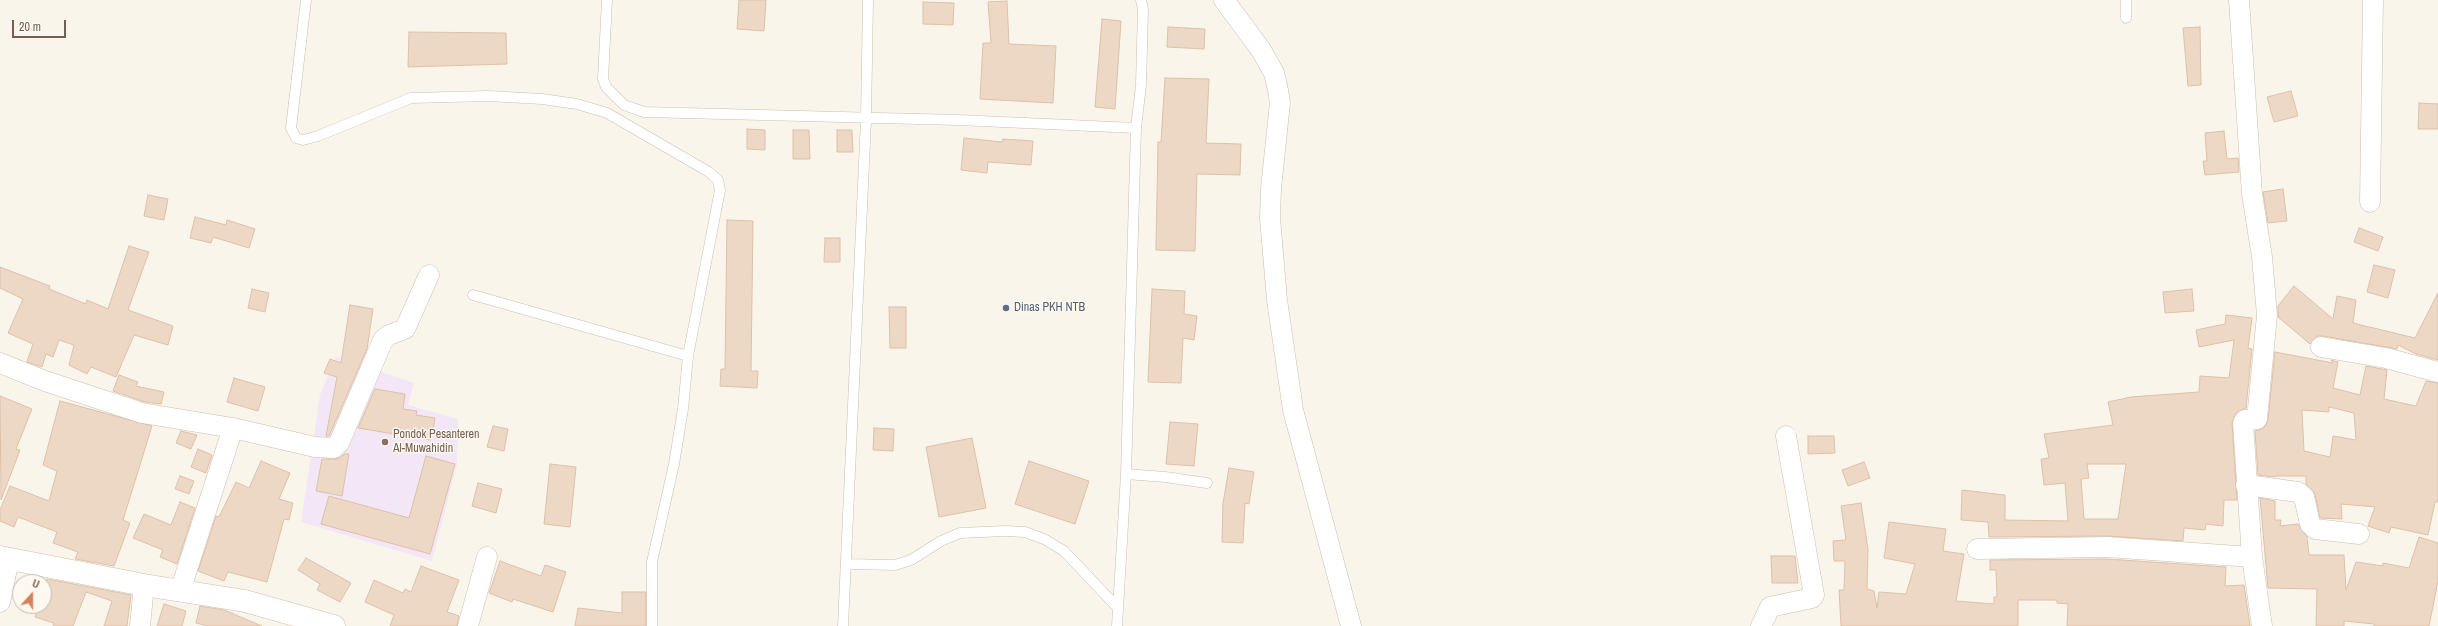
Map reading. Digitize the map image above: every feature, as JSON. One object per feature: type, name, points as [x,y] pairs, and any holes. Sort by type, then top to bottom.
[{"type":"main road","points":[[5,558],[144,585],[245,601],[334,626]]},
{"type":"street","points":[[1224,0],[1261,50],[1274,73],[1278,90],[1280,103],[1271,188],[1270,218],[1277,300],[1293,410],[1351,626]]},
{"type":"street","points":[[2239,0],[2252,194],[2262,257],[2267,316],[2257,419],[2244,422],[2246,485],[2252,557],[2262,626]]},
{"type":"street","points":[[2370,202],[2373,0]]},
{"type":"street","points":[[0,363],[45,381],[142,413],[233,428],[328,449],[337,447],[383,340],[389,335],[404,329],[428,275]]},
{"type":"street","points":[[2321,347],[2405,362],[2438,372]]},
{"type":"street","points":[[180,591],[233,428]]},
{"type":"street","points":[[1761,626],[1770,607],[1812,598],[1814,595],[1786,436]]},
{"type":"street","points":[[2246,485],[2298,492],[2304,497],[2310,524],[2313,528],[2359,534]]},
{"type":"street","points":[[1977,549],[2120,548],[2252,557]]},
{"type":"street","points":[[468,626],[488,557]]},
{"type":"street","points":[[0,602],[5,558]]},
{"type":"street","points":[[140,626],[144,585]]},
{"type":"lane","points":[[306,0],[291,128],[296,138],[303,140],[318,136],[411,98],[490,96],[542,99],[577,104],[607,113],[715,176],[720,184],[688,356],[683,410],[674,464],[652,562],[652,626]]},
{"type":"lane","points":[[607,0],[603,79],[610,94],[624,105],[644,112],[1136,128]]},
{"type":"lane","points":[[843,626],[866,119],[868,0]]},
{"type":"lane","points":[[1117,626],[1126,474],[1133,302],[1136,128],[1141,85],[1143,9],[1141,0]]},
{"type":"lane","points":[[2126,0],[2126,18]]},
{"type":"lane","points":[[473,295],[688,356]]},
{"type":"lane","points":[[1126,474],[1172,477],[1207,483]]},
{"type":"lane","points":[[847,564],[895,565],[911,560],[941,541],[960,533],[1005,530],[1025,532],[1044,539],[1064,552],[1117,607]]},
{"type":"shaded area","name":"Pondok Pesanteren Al-Muwahidin","points":[[336,357],[414,383],[408,405],[458,419],[457,464],[432,561],[301,522],[320,395]]},
{"type":"building","points":[[739,0],[766,0],[764,31],[737,29]]},
{"type":"building","points":[[1007,1],[1009,44],[1056,46],[1053,103],[980,99],[983,43],[991,43],[988,2]]},
{"type":"building","points":[[923,2],[954,3],[953,25],[923,24]]},
{"type":"building","points":[[1102,19],[1121,21],[1115,109],[1095,107]]},
{"type":"building","points":[[1168,27],[1205,29],[1204,49],[1167,47]]},
{"type":"building","points":[[2200,27],[2201,85],[2188,86],[2183,28]]},
{"type":"building","points":[[409,32],[506,33],[507,64],[408,67]]},
{"type":"building","points":[[1165,78],[1209,79],[1206,143],[1241,144],[1240,175],[1197,174],[1195,251],[1156,250],[1158,142],[1161,142]]},
{"type":"building","points":[[2291,91],[2298,116],[2274,122],[2267,97]]},
{"type":"building","points":[[2419,103],[2438,104],[2438,129],[2418,129]]},
{"type":"building","points":[[747,129],[765,130],[765,150],[747,149]]},
{"type":"building","points":[[793,130],[809,130],[810,159],[793,159]]},
{"type":"building","points":[[837,130],[852,130],[853,152],[837,152]]},
{"type":"building","points":[[2224,131],[2227,159],[2238,158],[2239,172],[2205,175],[2203,161],[2207,161],[2205,133]]},
{"type":"building","points":[[964,138],[1002,142],[1003,139],[1033,141],[1031,165],[988,162],[987,173],[961,170]]},
{"type":"building","points":[[2283,189],[2287,221],[2268,223],[2263,192]]},
{"type":"building","points":[[148,195],[168,199],[164,220],[144,216]]},
{"type":"building","points":[[195,217],[226,225],[227,220],[255,229],[249,248],[213,237],[211,243],[190,238]]},
{"type":"building","points":[[727,220],[753,221],[751,371],[758,371],[757,388],[720,386],[721,369],[725,369]]},
{"type":"building","points":[[2359,228],[2383,237],[2378,251],[2354,242]]},
{"type":"building","points":[[825,238],[840,238],[840,262],[824,262]]},
{"type":"building","points":[[129,246],[149,252],[128,310],[173,326],[168,345],[134,335],[116,377],[91,367],[87,374],[69,365],[74,345],[59,340],[53,357],[46,354],[42,367],[27,362],[33,344],[8,333],[23,299],[0,288],[0,267],[50,286],[49,289],[86,304],[87,300],[108,309]]},
{"type":"building","points":[[2374,265],[2395,270],[2388,298],[2367,292]]},
{"type":"building","points":[[2294,286],[2333,319],[2337,296],[2356,300],[2353,323],[2415,338],[2438,293],[2438,360],[2416,354],[2398,345],[2397,349],[2323,336],[2317,336],[2310,344],[2278,317],[2278,306]]},
{"type":"building","points":[[252,289],[269,293],[265,312],[248,308]]},
{"type":"building","points":[[1152,289],[1185,291],[1184,314],[1197,316],[1194,340],[1183,338],[1181,383],[1148,382]]},
{"type":"building","points":[[2192,289],[2194,311],[2165,313],[2163,292]]},
{"type":"building","points":[[350,305],[373,309],[367,349],[329,436],[326,436],[337,377],[324,373],[330,359],[341,363]]},
{"type":"building","points":[[889,307],[906,307],[906,348],[890,348]]},
{"type":"building","points":[[2226,315],[2252,318],[2248,348],[2252,349],[2246,408],[2236,413],[2232,423],[2237,500],[2224,500],[2223,526],[2206,524],[2205,530],[2184,528],[2183,541],[2107,536],[1989,537],[1988,522],[1961,520],[1962,490],[2005,495],[2005,520],[2068,521],[2065,483],[2044,485],[2041,459],[2049,458],[2044,434],[2113,425],[2108,402],[2131,397],[2199,392],[2200,376],[2229,378],[2234,340],[2199,347],[2196,330],[2225,324]],"holes":[[[2087,464],[2126,464],[2118,519],[2084,519],[2081,479],[2089,478]]]},
{"type":"building","points":[[2275,352],[2333,363],[2331,360],[2338,362],[2333,388],[2360,395],[2366,366],[2387,370],[2384,399],[2416,406],[2426,381],[2438,383],[2438,502],[2435,502],[2428,535],[2391,527],[2389,533],[2368,526],[2375,507],[2341,504],[2342,519],[2320,518],[2315,494],[2306,484],[2306,476],[2275,477],[2258,475],[2255,431],[2263,429],[2268,420]],"holes":[[[2329,407],[2354,413],[2356,440],[2333,436],[2330,457],[2304,451],[2302,410],[2329,412]]]},
{"type":"building","points":[[119,375],[138,382],[136,386],[164,392],[161,404],[145,402],[113,391]]},
{"type":"building","points":[[234,378],[265,387],[258,411],[227,402]]},
{"type":"building","points":[[375,389],[405,394],[403,409],[417,411],[416,415],[435,418],[431,440],[358,428]]},
{"type":"building","points":[[0,396],[32,409],[16,449],[20,450],[1,500]]},
{"type":"building","points":[[60,401],[152,426],[123,520],[130,523],[114,566],[75,559],[78,552],[53,543],[57,532],[18,517],[14,527],[0,521],[0,510],[10,486],[49,501],[57,471],[43,465]]},
{"type":"building","points":[[1170,422],[1198,424],[1194,466],[1166,464]]},
{"type":"building","points":[[493,426],[508,429],[504,451],[487,447]]},
{"type":"building","points":[[874,428],[894,429],[893,451],[873,450]]},
{"type":"building","points":[[181,431],[197,435],[191,449],[176,443]]},
{"type":"building","points":[[1808,436],[1834,436],[1835,453],[1808,454]]},
{"type":"building","points":[[972,438],[986,508],[939,517],[926,447]]},
{"type":"building","points":[[198,449],[212,455],[206,473],[191,467]]},
{"type":"building","points":[[345,454],[349,454],[342,496],[316,491],[322,459],[338,459]]},
{"type":"building","points":[[426,456],[455,464],[430,554],[321,524],[329,496],[409,518]]},
{"type":"building","points":[[261,461],[290,473],[279,499],[293,503],[289,520],[284,519],[267,582],[228,572],[224,581],[198,571],[216,516],[219,517],[236,482],[249,488]]},
{"type":"building","points":[[1029,461],[1089,481],[1075,524],[1015,504]]},
{"type":"building","points":[[1864,462],[1870,478],[1848,486],[1842,470]]},
{"type":"building","points":[[550,464],[576,467],[570,527],[544,524]]},
{"type":"building","points":[[1229,468],[1254,472],[1249,504],[1245,503],[1243,543],[1222,542],[1223,503]]},
{"type":"building","points":[[180,476],[194,481],[189,494],[175,489]]},
{"type":"building","points":[[478,483],[502,489],[496,513],[472,506]]},
{"type":"building","points":[[2260,498],[2275,501],[2275,520],[2281,520],[2280,526],[2298,524],[2307,537],[2309,555],[2344,555],[2346,590],[2356,562],[2383,566],[2383,563],[2409,568],[2419,537],[2438,543],[2438,581],[2429,626],[2374,626],[2374,624],[2344,621],[2344,626],[2316,626],[2317,589],[2268,588]]},
{"type":"building","points":[[180,502],[195,508],[177,564],[160,557],[163,550],[133,538],[144,514],[171,525]]},
{"type":"building","points":[[1861,503],[1868,549],[1867,589],[1874,591],[1877,608],[1879,592],[1906,594],[1915,564],[1884,558],[1889,522],[1946,529],[1943,551],[1964,554],[1956,601],[1994,604],[1994,597],[1997,597],[1996,570],[1990,570],[1990,560],[2107,559],[2226,567],[2225,586],[2244,585],[2250,626],[2067,626],[2068,604],[2057,603],[2057,600],[2018,600],[2018,626],[1841,626],[1839,590],[1844,590],[1845,561],[1834,561],[1833,541],[1846,540],[1841,506]]},
{"type":"building","points":[[1771,556],[1795,556],[1798,583],[1772,583]]},
{"type":"building","points":[[306,558],[351,583],[340,602],[317,590],[320,584],[298,570]]},
{"type":"building","points":[[500,561],[541,576],[545,565],[566,572],[553,612],[513,599],[512,602],[489,593]]},
{"type":"building","points":[[421,566],[459,580],[447,612],[459,616],[457,626],[390,626],[394,615],[365,602],[374,580],[403,593],[405,589],[411,592]]},
{"type":"building","points":[[52,580],[131,595],[127,626],[104,626],[112,601],[86,592],[73,626],[53,626],[54,623],[35,617],[36,614],[52,614]]},
{"type":"building","points":[[622,592],[646,592],[646,626],[575,626],[578,608],[622,613]]},
{"type":"building","points":[[164,604],[186,611],[182,626],[157,626]]},
{"type":"building","points":[[200,606],[224,610],[262,626],[208,626],[196,623]]},
{"type":"place","name":"Dinas PKH NTB","points":[[1006,308]]},
{"type":"place","name":"Pondok Pesanteren Al-Muwahidin","points":[[385,442]]}]
